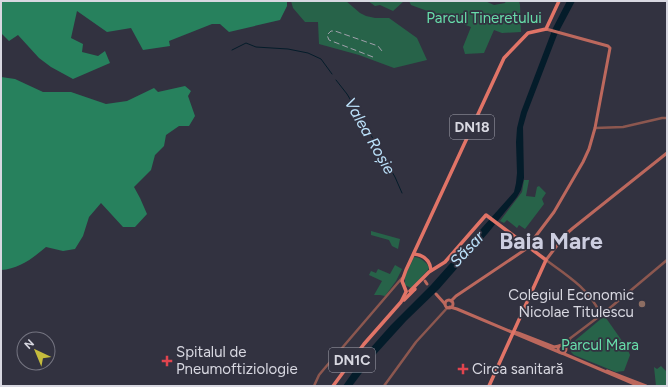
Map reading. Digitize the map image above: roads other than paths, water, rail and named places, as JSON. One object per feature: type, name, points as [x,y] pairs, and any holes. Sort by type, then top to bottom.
[{"type":"main road","points":[[548,29],[559,1]]},
{"type":"main road","points":[[446,304],[528,246],[554,212],[587,155],[595,128],[610,48],[608,46],[548,29],[530,32],[527,34],[522,33]]},
{"type":"main road","name":"DN18","points":[[414,254],[504,58],[527,34]]},
{"type":"main road","points":[[489,386],[546,260],[565,235],[667,152]]},
{"type":"main road","name":"DN1C","points":[[401,302],[424,282],[431,270],[448,259],[486,215],[546,260]]},
{"type":"main road","points":[[417,246],[423,257]]},
{"type":"main road","points":[[408,292],[403,284],[403,276],[414,254],[423,257],[438,266]]},
{"type":"main road","points":[[428,261],[431,265],[431,270]]},
{"type":"main road","points":[[405,299],[408,292],[404,282],[407,269]]},
{"type":"main road","name":"DN1C","points":[[333,386],[364,344],[408,292],[424,282]]},
{"type":"main road","points":[[436,294],[449,307],[552,346],[564,345],[571,356]]},
{"type":"main road","points":[[441,298],[451,301],[457,309]]},
{"type":"main road","points":[[449,307],[451,301]]},
{"type":"main road","points":[[513,332],[561,353],[612,372],[630,383],[639,386]]},
{"type":"main road","points":[[560,346],[558,348],[561,353]]},
{"type":"main road","points":[[561,353],[565,352],[566,348]]},
{"type":"main road","points":[[630,383],[646,386]]},
{"type":"street","points":[[595,128],[623,127],[667,118]]},
{"type":"street","points":[[546,260],[584,288],[602,312]]},
{"type":"street","points":[[560,346],[667,260]]},
{"type":"street","points":[[314,386],[319,375],[398,284],[403,276]]},
{"type":"street","points":[[398,284],[403,284]]},
{"type":"street","points":[[384,386],[416,342],[449,307]]},
{"type":"street","points":[[566,348],[570,339]]},
{"type":"water","name":"Săsar","points":[[567,1],[575,1],[557,35],[523,127],[524,178],[521,190],[517,197],[439,289],[406,321],[376,354],[352,386],[343,386],[367,352],[391,325],[431,285],[514,192],[517,173],[517,128],[521,112],[553,28]]},
{"type":"waterway","name":"Valea Roșie","points":[[232,50],[246,43],[256,47],[288,49],[308,53],[321,59],[332,74]]},
{"type":"waterway","name":"Valea Roșie","points":[[336,80],[356,109],[395,177],[402,193]]},
{"type":"railway","points":[[373,57],[329,40],[327,35],[331,31],[335,31],[378,46],[382,51]]},
{"type":"place","name":"Colegiul Economic Nicolae Titulescu","points":[[642,304]]},
{"type":"place","name":"Spitalul de Pneumoftiziologie","points":[[167,361]]},
{"type":"place","name":"Circa sanitară","points":[[463,369]]},
{"type":"district","name":"Baia Mare","points":[[551,241]]},
{"type":"park label","name":"Parcul Tineretului","points":[[484,18]]},
{"type":"park label","name":"Parcul Mara","points":[[600,345]]}]
